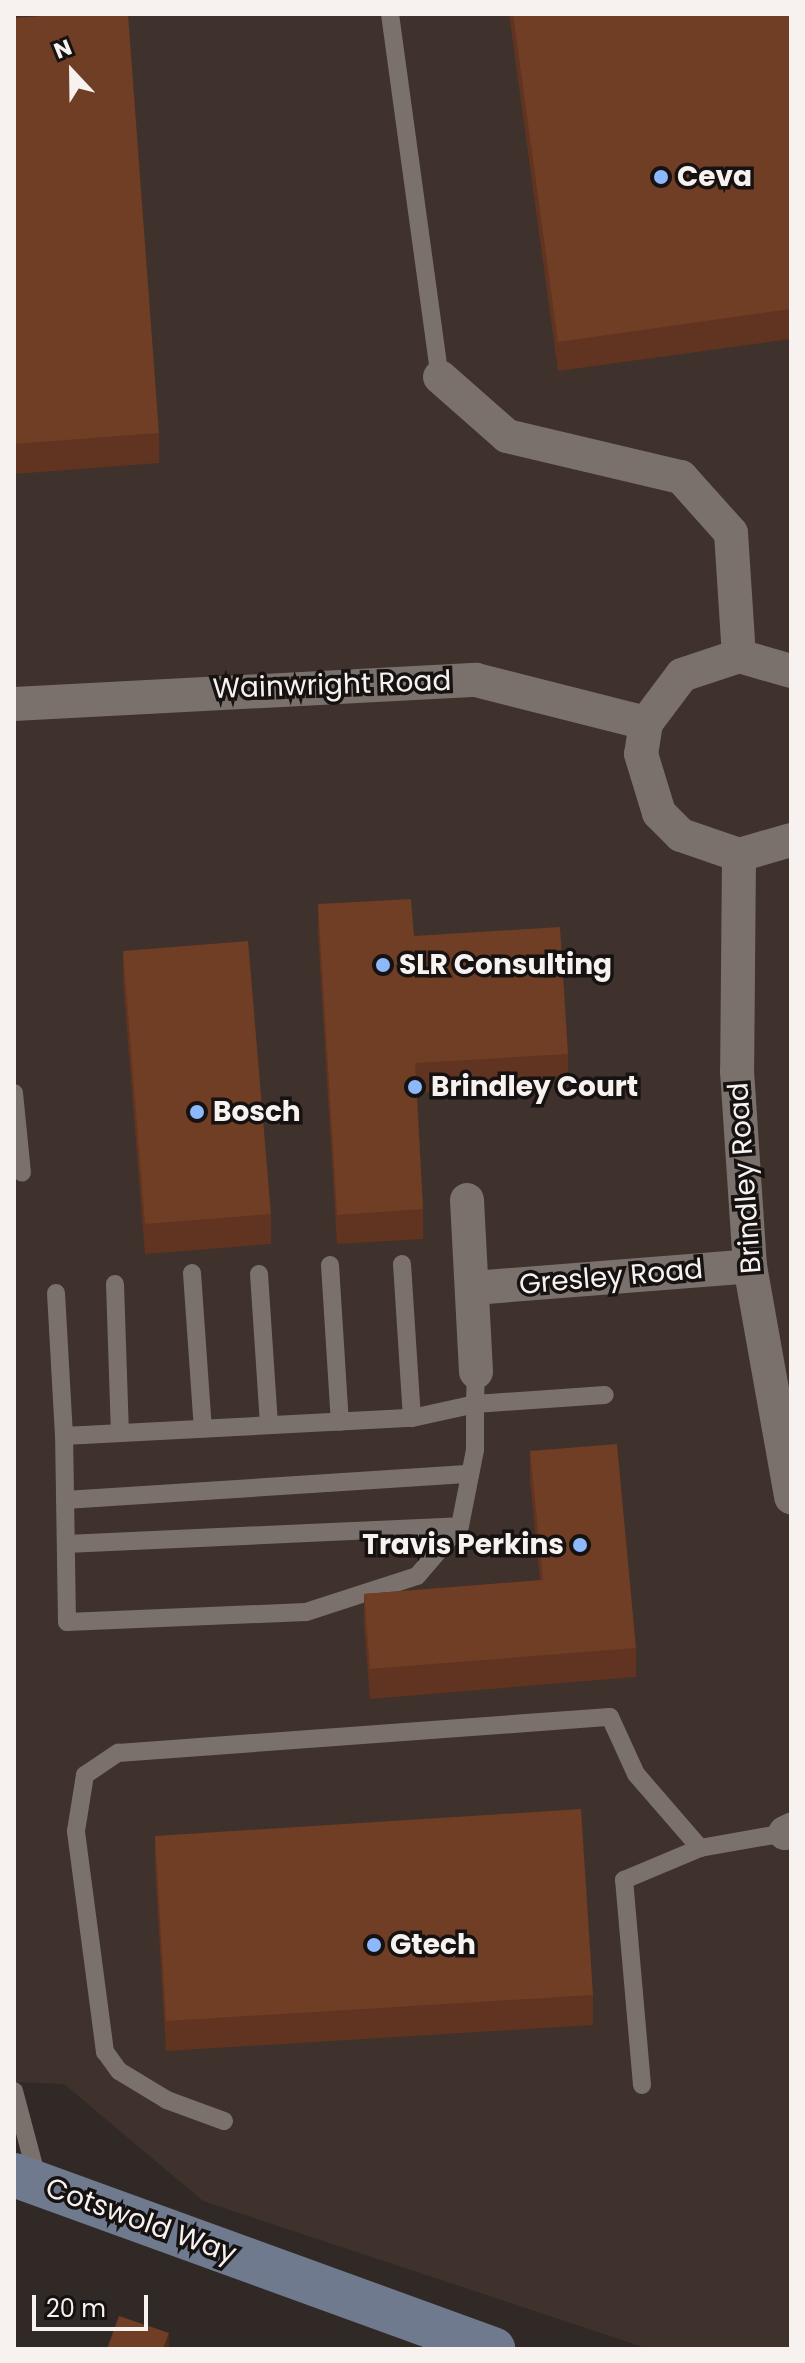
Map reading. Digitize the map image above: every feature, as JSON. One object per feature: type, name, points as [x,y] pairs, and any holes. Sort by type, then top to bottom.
[{"type":"main road","name":"Cotswold Way","points":[[26,2179],[493,2349]]},
{"type":"street","points":[[440,377],[507,436],[681,477],[731,533],[739,656]]},
{"type":"street","points":[[791,671],[739,656],[682,675],[646,723],[645,784],[659,813],[681,835],[739,855],[791,840]]},
{"type":"street","name":"Wainwright Road","points":[[14,704],[476,680],[646,723]]},
{"type":"street","name":"Brindley Road","points":[[739,855],[737,1071],[750,1266],[791,1497]]},
{"type":"street","points":[[467,1200],[476,1388]]},
{"type":"street","name":"Gresley Road","points":[[473,1288],[750,1266]]},
{"type":"lane","points":[[390,14],[440,377]]},
{"type":"lane","points":[[14,1093],[22,1173]]},
{"type":"lane","points":[[402,1264],[412,1418]]},
{"type":"lane","points":[[330,1265],[340,1422]]},
{"type":"lane","points":[[192,1273],[203,1429]]},
{"type":"lane","points":[[259,1274],[269,1425]]},
{"type":"lane","points":[[115,1284],[120,1433]]},
{"type":"lane","points":[[56,1293],[64,1436],[67,1622],[306,1612],[417,1576],[460,1526],[470,1474],[476,1388]]},
{"type":"lane","points":[[64,1436],[412,1418],[476,1388],[605,1395]]},
{"type":"lane","points":[[65,1500],[470,1474]]},
{"type":"lane","points":[[66,1544],[460,1526]]},
{"type":"lane","points":[[224,2121],[167,2100],[119,2071],[105,2052],[76,1831],[85,1775],[118,1753],[610,1717],[636,1774],[700,1848]]},
{"type":"lane","points":[[642,2085],[624,1880],[700,1848],[788,1831]]},
{"type":"lane","points":[[14,2091],[26,2179]]},
{"type":"shaded area","points":[[14,14],[791,14],[791,2349],[649,2349],[203,2201],[64,2084],[14,2082]]},
{"type":"building","points":[[128,14],[159,433],[14,444],[14,18]]},
{"type":"building","name":"Ceva","points":[[513,14],[791,14],[791,309],[558,342]]},
{"type":"building","name":"Brindley Court","points":[[411,899],[414,936],[560,927],[568,1054],[415,1063],[423,1209],[337,1215],[318,904]]},
{"type":"building","name":"Bosch","points":[[248,941],[271,1214],[145,1224],[123,951]]},
{"type":"building","name":"Travis Perkins","points":[[617,1444],[636,1648],[370,1669],[364,1594],[543,1580],[530,1451]]},
{"type":"building","name":"Gtech","points":[[581,1809],[593,1995],[166,2021],[155,1836]]},
{"type":"building","points":[[119,2316],[169,2333],[163,2349],[107,2349]]},
{"type":"place","name":"Ceva","points":[[661,177]]},
{"type":"place","name":"SLR Consulting","points":[[383,965]]},
{"type":"place","name":"Brindley Court","points":[[415,1087]]},
{"type":"place","name":"Bosch","points":[[197,1112]]},
{"type":"place","name":"Travis Perkins","points":[[580,1545]]},
{"type":"place","name":"Gtech","points":[[374,1945]]}]
